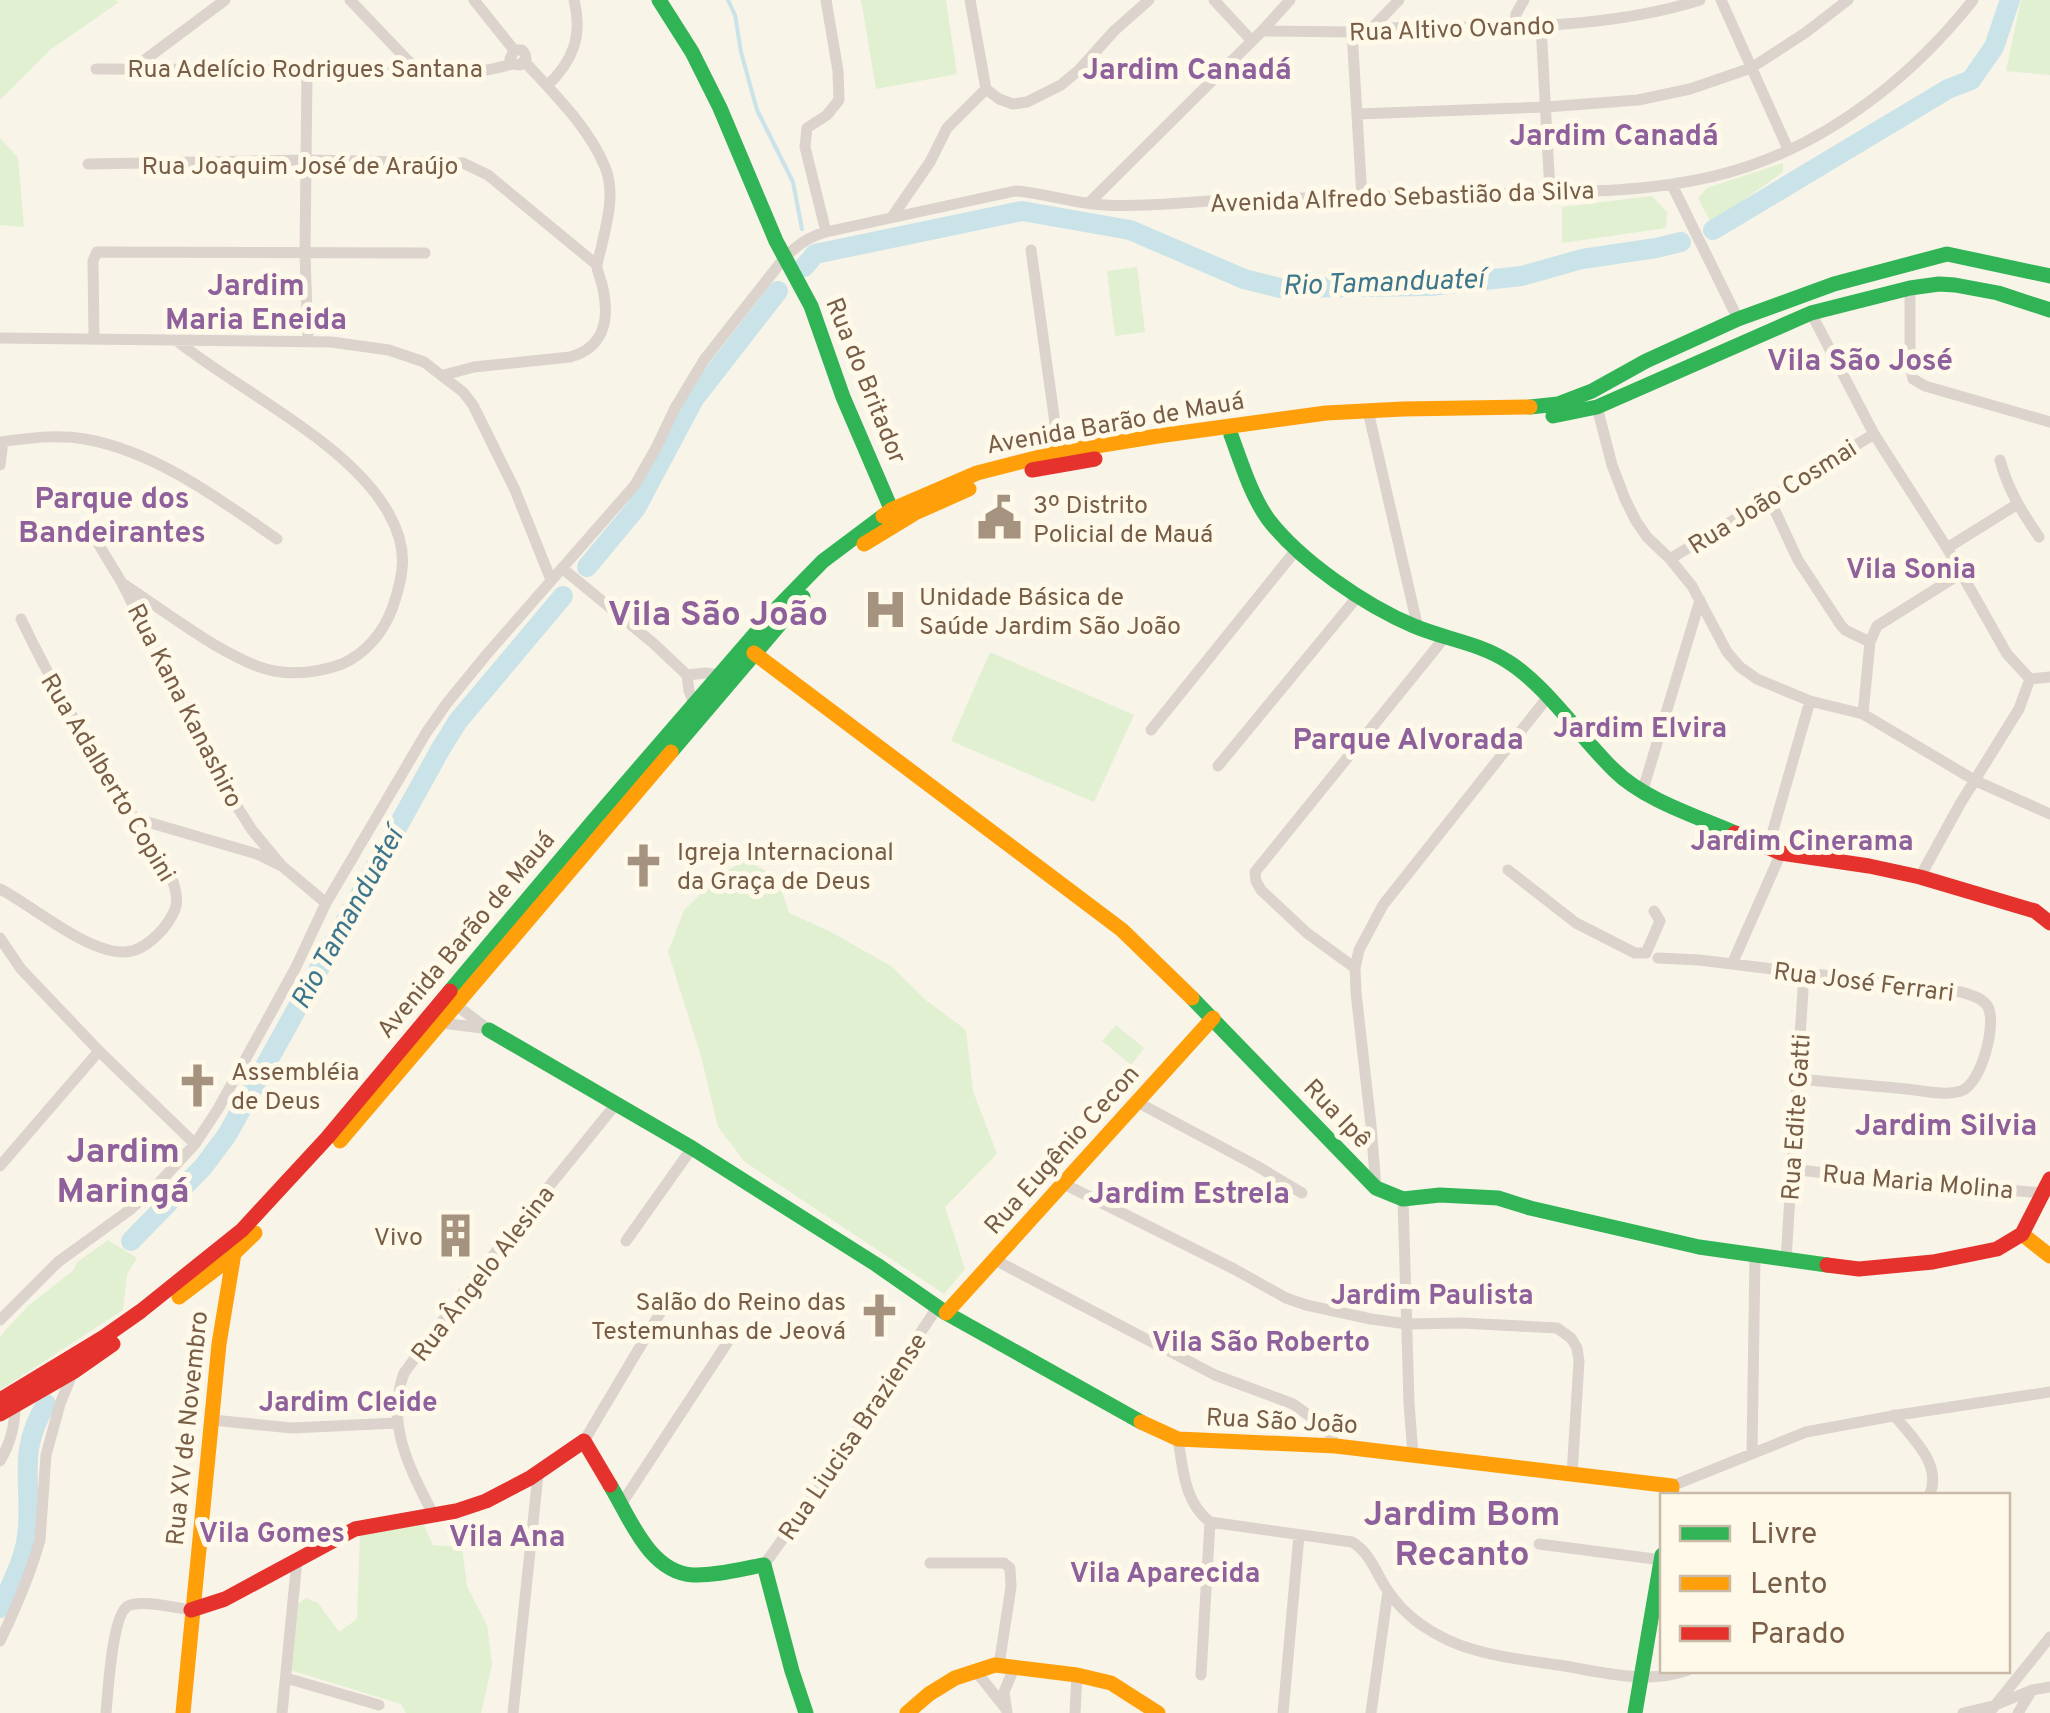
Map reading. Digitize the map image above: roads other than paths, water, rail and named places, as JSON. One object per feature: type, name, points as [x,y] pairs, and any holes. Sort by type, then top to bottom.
[{"type":"street","points":[[134,68],[225,0]]},
{"type":"street","points":[[350,0],[416,69]]},
{"type":"street","points":[[444,376],[474,367],[583,354],[598,339],[603,327],[604,294],[597,266],[609,208],[610,180],[596,149],[547,86],[517,59],[474,0]]},
{"type":"street","points":[[547,86],[568,64],[574,48],[574,0]]},
{"type":"street","name":"Rua do Britador","points":[[659,0],[692,52],[720,108],[776,241],[811,306],[843,397],[894,516]]},
{"type":"street","points":[[826,0],[839,100],[827,115],[807,128],[804,148],[826,232]]},
{"type":"street","points":[[970,0],[986,89],[1013,104],[1061,85],[1149,0]]},
{"type":"street","points":[[1214,0],[1257,36]]},
{"type":"street","points":[[1088,203],[1290,0]]},
{"type":"street","points":[[1372,28],[1400,0]]},
{"type":"street","points":[[1514,25],[1524,0]]},
{"type":"street","name":"Rua Altivo Ovando","points":[[1257,36],[1633,18],[1700,0]]},
{"type":"street","points":[[1721,0],[1788,149]]},
{"type":"street","points":[[1357,114],[1546,107],[1638,100],[1690,89],[1751,68],[1848,0]]},
{"type":"street","name":"Avenida Alfredo Sebastião da Silva","points":[[785,257],[812,236],[1015,190],[1130,206],[1672,185],[1752,165],[1834,126],[1902,76],[1939,41],[1973,0]]},
{"type":"street","points":[[1541,25],[1550,192]]},
{"type":"street","points":[[1352,32],[1362,198]]},
{"type":"street","name":"Rua Adelício Rodrigues Santana","points":[[96,69],[488,70],[517,59]]},
{"type":"street","points":[[308,70],[308,342]]},
{"type":"street","points":[[892,217],[930,162],[947,128],[986,89]]},
{"type":"street","name":"Rua Joaquim José de Araújo","points":[[88,164],[306,160],[452,162],[473,166],[597,266]]},
{"type":"street","points":[[1672,185],[1738,319]]},
{"type":"street","points":[[1031,250],[1060,452]]},
{"type":"street","points":[[94,338],[93,264],[95,254],[101,252],[425,253]]},
{"type":"street","name":"Avenida Barão de Mauá","points":[[1369,416],[1558,404],[1738,319],[1834,284],[1948,254],[2050,276]]},
{"type":"street","points":[[0,1320],[58,1262],[157,1185],[195,1144],[295,969],[326,902],[426,733],[446,703],[634,485],[704,360],[785,257]]},
{"type":"street","name":"Avenida Barão de Mauá","points":[[5,1407],[141,1311],[242,1230],[451,1001],[813,586],[894,516],[1008,475],[1288,417],[1559,416],[1597,407],[1810,313],[1910,288],[1956,285],[2050,310]]},
{"type":"street","points":[[1910,288],[1913,380],[2050,422]]},
{"type":"street","points":[[1810,313],[1874,434],[1948,548],[2007,654],[2030,679]]},
{"type":"street","points":[[0,338],[308,342],[389,350],[424,362],[463,392],[483,424],[551,580]]},
{"type":"street","points":[[122,582],[234,654],[271,670],[295,674],[326,669],[364,651],[389,616],[399,588],[402,543],[388,512],[359,474],[320,441],[177,340]]},
{"type":"street","points":[[1646,361],[1646,373],[1657,381]]},
{"type":"street","points":[[1597,407],[1625,499],[1647,538],[1670,559],[1700,600],[1727,652],[1740,668],[1810,702],[1862,714],[1976,782],[2050,814]]},
{"type":"street","points":[[1369,416],[1418,628]]},
{"type":"street","points":[[1230,431],[1266,516],[1296,550],[1378,610],[1506,660],[1526,675],[1615,772],[1642,793],[1775,851],[1920,878],[2036,911],[2050,922]]},
{"type":"street","name":"Avenida Barão de Mauá","points":[[5,1407],[73,1372],[151,1319],[234,1253],[301,1186],[442,1023],[451,1001],[718,675],[834,552],[977,473],[1060,452],[1230,431]]},
{"type":"street","name":"Rua João Cosmai","points":[[1670,559],[1874,434]]},
{"type":"street","points":[[0,465],[1,442],[60,436],[85,439],[164,466],[278,539]]},
{"type":"street","points":[[2000,460],[2016,505],[2039,537]]},
{"type":"street","points":[[1768,498],[1798,560],[1840,624],[1870,642]]},
{"type":"street","points":[[1948,548],[2016,505]]},
{"type":"street","name":"Rua Kana Kanashiro","points":[[96,540],[122,582],[230,794],[252,830],[282,866]]},
{"type":"street","points":[[1151,730],[1296,550]]},
{"type":"street","points":[[562,568],[687,675],[695,703],[691,728]]},
{"type":"street","points":[[1862,714],[1870,642],[1877,626],[1960,574]]},
{"type":"street","points":[[1218,766],[1358,596]]},
{"type":"street","points":[[1642,793],[1700,600]]},
{"type":"street","points":[[754,653],[779,606]]},
{"type":"street","name":"Rua Adalberto Copini","points":[[0,889],[88,942],[124,952],[139,950],[153,940],[178,903],[172,879],[54,687],[21,619]]},
{"type":"street","points":[[1355,968],[1307,933],[1260,890],[1255,872],[1445,637]]},
{"type":"street","name":"Rua Ipê","points":[[754,653],[1122,930],[1213,1018],[1376,1188],[1396,1198],[1498,1198],[1650,1237],[1859,1269],[1920,1264],[1996,1248],[2022,1234]]},
{"type":"street","points":[[687,675],[718,675]]},
{"type":"street","points":[[2030,679],[2050,677]]},
{"type":"street","points":[[1920,878],[2019,708],[2030,679]]},
{"type":"street","points":[[1376,1188],[1355,968],[1364,937],[1383,905],[1548,698]]},
{"type":"street","points":[[1732,964],[1775,851],[1810,702]]},
{"type":"street","points":[[134,818],[257,854],[282,866],[326,902]]},
{"type":"street","points":[[1508,870],[1576,924],[1635,953],[1646,953],[1660,921],[1654,911]]},
{"type":"street","points":[[2,947],[99,1051],[195,1144]]},
{"type":"street","name":"Rua José Ferrari","points":[[1658,958],[1961,992],[1980,998],[1991,1018],[1976,1079],[1965,1090],[1940,1092],[1798,1079]]},
{"type":"street","name":"Rua Edite Gatti","points":[[1786,1260],[1804,974]]},
{"type":"street","name":"Rua São João","points":[[451,1001],[489,1030],[692,1148],[942,1310],[1119,1411],[1178,1439],[1336,1446],[1572,1474],[1672,1491],[1752,1452],[1806,1432],[2050,1392]]},
{"type":"street","name":"Rua Eugênio Cecon","points":[[942,1310],[996,1260],[1213,1018]]},
{"type":"street","name":"Rua São João","points":[[442,1023],[489,1030]]},
{"type":"street","points":[[0,1166],[99,1051]]},
{"type":"street","points":[[1137,1102],[1302,1193]]},
{"type":"street","name":"Rua Ângelo Alesina","points":[[432,1514],[402,1448],[397,1423],[398,1390],[412,1362],[469,1285],[616,1104]]},
{"type":"street","points":[[626,1240],[692,1148]]},
{"type":"street","name":"Rua Maria Molina","points":[[1792,1168],[1882,1180],[2047,1186]]},
{"type":"street","points":[[1062,1183],[1286,1298],[1319,1308],[1407,1324],[1545,1326],[1564,1331],[1577,1348],[1579,1362],[1572,1474]]},
{"type":"street","points":[[2047,1186],[2022,1234],[2050,1256]]},
{"type":"street","points":[[1403,1199],[1414,1455]]},
{"type":"street","name":"Rua XV de Novembro","points":[[183,1713],[222,1315],[234,1253]]},
{"type":"street","points":[[1752,1452],[1755,1256]]},
{"type":"street","points":[[996,1260],[1215,1376],[1293,1404],[1325,1427],[1336,1446]]},
{"type":"street","points":[[106,1713],[116,1626],[123,1610],[133,1604],[191,1610],[226,1599],[355,1529],[470,1507],[538,1475],[584,1441],[666,1303]]},
{"type":"street","name":"Rua Liucisa Braziense","points":[[764,1565],[942,1310]]},
{"type":"street","points":[[622,1504],[732,1337]]},
{"type":"street","points":[[0,1641],[40,1540],[46,1455],[73,1372]]},
{"type":"street","points":[[0,1460],[11,1436],[5,1407]]},
{"type":"street","points":[[1894,1416],[1928,1458],[1932,1470],[1930,1493]]},
{"type":"street","points":[[212,1420],[292,1428],[397,1423]]},
{"type":"street","points":[[1178,1439],[1186,1486],[1200,1515],[1210,1522],[1352,1542],[1360,1546],[1388,1591],[1420,1624],[1459,1644],[1641,1678],[1681,1673]]},
{"type":"street","points":[[584,1441],[661,1566],[698,1576],[764,1565],[806,1713]]},
{"type":"street","points":[[513,1713],[538,1475]]},
{"type":"street","points":[[1201,1675],[1210,1522]]},
{"type":"street","points":[[1282,1713],[1299,1535]]},
{"type":"street","points":[[1539,1544],[1660,1558]]},
{"type":"street","points":[[282,1713],[297,1560]]},
{"type":"street","points":[[930,1563],[1004,1563],[1010,1568],[1006,1711]]},
{"type":"street","points":[[1635,1713],[1660,1569]]},
{"type":"street","points":[[1371,1713],[1388,1591]]},
{"type":"street","points":[[1991,1710],[2050,1637]]},
{"type":"street","points":[[907,1713],[955,1678],[975,1670],[1007,1666],[1077,1675],[1111,1684],[1158,1713]]},
{"type":"street","points":[[975,1670],[1006,1711]]},
{"type":"street","points":[[1075,1713],[1077,1675]]},
{"type":"street","points":[[286,1678],[379,1705]]},
{"type":"street","points":[[1963,1713],[1991,1710],[2032,1690],[2050,1687]]},
{"type":"street","points":[[2018,1713],[2032,1690]]},
{"type":"waterway","points":[[728,0],[757,110],[793,182],[802,229]]},
{"type":"waterway","name":"Rio Tamanduateí","points":[[1713,230],[1948,89],[1971,80],[1994,47],[2010,0]]},
{"type":"waterway","name":"Rio Tamanduateí","points":[[804,267],[815,254],[1022,211],[1130,230],[1244,279],[1280,288],[1429,286],[1522,276],[1582,259],[1681,242]]},
{"type":"waterway","name":"Rio Tamanduateí","points":[[587,567],[636,508],[694,399],[778,291]]},
{"type":"waterway","name":"Rio Tamanduateí","points":[[131,1241],[203,1167],[227,1135],[458,721],[563,596]]},
{"type":"waterway","name":"Rio Tamanduateí","points":[[0,1608],[25,1548],[29,1450],[46,1404]]},
{"type":"place","name":"3º Distrito Policial de Mauá","points":[[1000,518]]},
{"type":"place","name":"Unidade Básica de Saúde Jardim São João","points":[[886,610]]},
{"type":"place","name":"Igreja Internacional da Graça de Deus","points":[[644,865]]},
{"type":"place","name":"Assembléia de Deus","points":[[198,1085]]},
{"type":"place","name":"Vivo","points":[[456,1236]]},
{"type":"place","name":"Salão do Reino das Testemunhas de Jeová","points":[[879,1315]]},
{"type":"district","name":"Jardim Canadá","points":[[1187,69]]},
{"type":"district","name":"Jardim Canadá","points":[[1614,135]]},
{"type":"district","name":"Jardim Maria Eneida","points":[[256,302]]},
{"type":"district","name":"Vila São José","points":[[1860,360]]},
{"type":"district","name":"Parque dos Bandeirantes","points":[[112,515]]},
{"type":"district","name":"Vila Sonia","points":[[1911,568]]},
{"type":"district","name":"Vila São João","points":[[718,613]]},
{"type":"district","name":"Jardim Elvira","points":[[1640,727]]},
{"type":"district","name":"Parque Alvorada","points":[[1408,739]]},
{"type":"district","name":"Jardim Cinerama","points":[[1802,840]]},
{"type":"district","name":"Jardim Silvia","points":[[1946,1125]]},
{"type":"district","name":"Jardim Maringá","points":[[123,1170]]},
{"type":"district","name":"Jardim Estrela","points":[[1189,1193]]},
{"type":"district","name":"Jardim Paulista","points":[[1432,1294]]},
{"type":"district","name":"Vila São Roberto","points":[[1261,1341]]},
{"type":"district","name":"Jardim Cleide","points":[[348,1401]]},
{"type":"district","name":"Vila Gomes","points":[[272,1532]]},
{"type":"district","name":"Jardim Bom Recanto","points":[[1462,1533]]},
{"type":"district","name":"Vila Ana","points":[[507,1536]]},
{"type":"district","name":"Vila Aparecida","points":[[1165,1572]]}]
